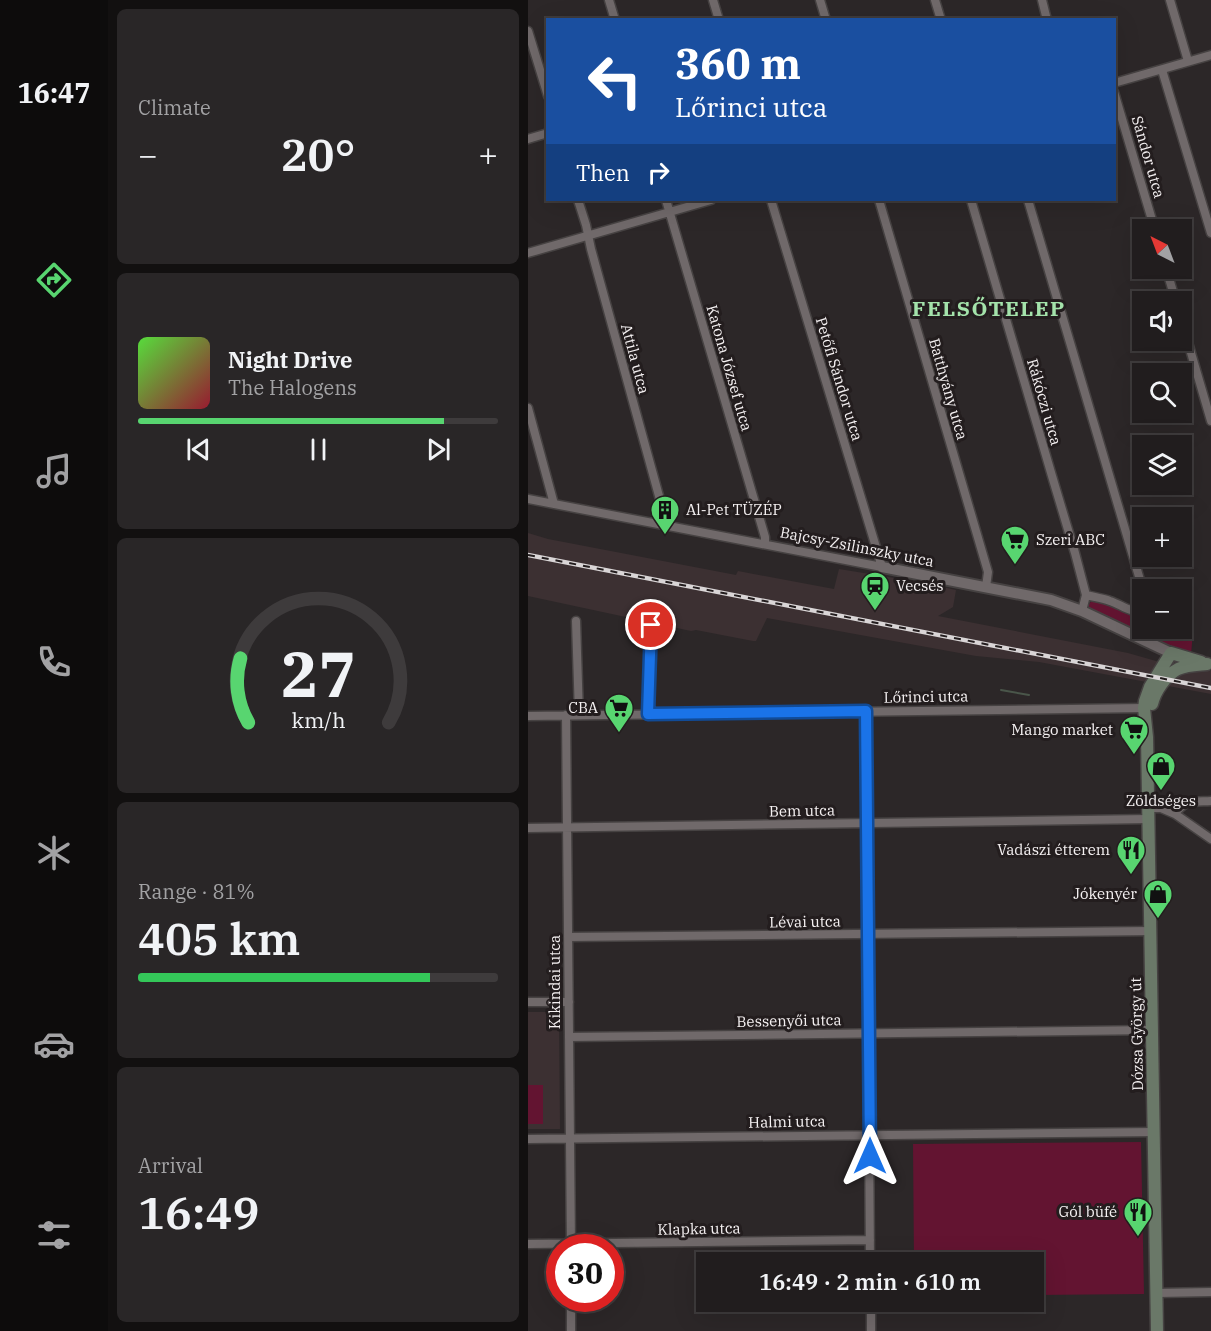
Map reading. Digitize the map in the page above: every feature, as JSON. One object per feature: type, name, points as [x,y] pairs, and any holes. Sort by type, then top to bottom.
[{"type":"main road","points":[[1171,653],[1209,664]]},
{"type":"main road","points":[[1171,653],[1174,660],[1174,671],[1209,664]]},
{"type":"main road","name":"Dózsa György út","points":[[1157,1331],[1149,814],[1144,708],[1147,693],[1171,653]]},
{"type":"main road","name":"Dózsa György út","points":[[1147,737],[1153,700],[1162,684],[1174,671]]},
{"type":"street","points":[[609,0],[614,18]]},
{"type":"street","points":[[713,0],[718,18]]},
{"type":"street","points":[[820,0],[825,18]]},
{"type":"street","points":[[935,0],[940,18]]},
{"type":"street","points":[[1042,0],[1046,18]]},
{"type":"street","points":[[1170,0],[1188,61]]},
{"type":"street","points":[[528,31],[546,90]]},
{"type":"street","points":[[1116,82],[1211,54]]},
{"type":"street","points":[[1162,69],[1211,233]]},
{"type":"street","name":"Sándor utca","points":[[1116,99],[1152,219]]},
{"type":"street","points":[[528,139],[546,134]]},
{"type":"street","name":"Attila utca","points":[[578,201],[667,525]]},
{"type":"street","name":"Katona József utca","points":[[666,201],[765,537],[765,544]]},
{"type":"street","points":[[528,254],[707,201]]},
{"type":"street","name":"Petőfi Sándor utca","points":[[771,201],[882,567]]},
{"type":"street","name":"Batthyány utca","points":[[879,201],[988,572],[986,587]]},
{"type":"street","name":"Rákóczi utca","points":[[971,201],[1075,553],[1086,595],[1082,611]]},
{"type":"street","points":[[1028,201],[1140,579]]},
{"type":"street","points":[[1190,351],[1211,421]]},
{"type":"street","points":[[528,408],[554,504]]},
{"type":"street","name":"Bajcsy-Zsilinszky utca","points":[[528,499],[1051,600],[1082,611],[1171,653]]},
{"type":"street","points":[[1086,595],[1107,600],[1132,610]]},
{"type":"street","points":[[576,621],[579,715]]},
{"type":"street","points":[[648,714],[651,625]]},
{"type":"street","name":"Lőrinci utca","points":[[528,716],[1144,708]]},
{"type":"street","points":[[866,711],[870,1252]]},
{"type":"street","name":"Kikindai utca","points":[[566,715],[571,1234]]},
{"type":"street","points":[[1174,814],[1179,807],[1191,802],[1211,801]]},
{"type":"street","name":"Bem utca","points":[[528,828],[867,824],[1149,814],[1161,808],[1211,838]]},
{"type":"street","name":"Lévai utca","points":[[568,938],[1151,931]]},
{"type":"street","points":[[528,1002],[569,1002]]},
{"type":"street","name":"Bessenyői utca","points":[[569,1037],[1152,1030]]},
{"type":"street","name":"Halmi utca","points":[[528,1139],[1154,1132]]},
{"type":"street","name":"Klapka utca","points":[[624,1245],[870,1240]]},
{"type":"street","name":"Klapka utca","points":[[528,1244],[546,1245]]},
{"type":"street","points":[[1156,1293],[1211,1292]]},
{"type":"street","points":[[571,1312],[572,1331]]},
{"type":"street","points":[[871,1312],[871,1331]]},
{"type":"shaded area","points":[[528,533],[548,539],[736,575],[738,571],[834,589],[839,569],[956,590],[953,607],[938,616],[1128,653],[1191,671],[1211,671],[1211,694],[1039,662],[976,656],[767,618],[756,641],[753,641],[691,631],[528,596]]},
{"type":"shaded area","points":[[1092,600],[1111,604],[1132,613],[1132,629],[1088,609]]},
{"type":"shaded area","points":[[1192,619],[1194,619],[1191,655],[1153,639],[1192,639]]},
{"type":"shaded area","points":[[528,1012],[559,1012],[560,1129],[528,1129]]},
{"type":"shaded area","points":[[528,1085],[543,1085],[543,1124],[528,1124]]},
{"type":"shaded area","points":[[1141,1142],[1144,1294],[1044,1295],[1044,1252],[914,1252],[913,1144]]},
{"type":"waterway","points":[[1001,690],[1029,695]]},
{"type":"railway","points":[[528,555],[1211,688]]},
{"type":"place","name":"Al-Pet TÜZÉP","points":[[665,536]]},
{"type":"place","name":"Szeri ABC","points":[[1015,566]]},
{"type":"place","name":"Vecsés","points":[[875,612]]},
{"type":"place","name":"CBA","points":[[619,734]]},
{"type":"place","name":"Mango market","points":[[1134,756]]},
{"type":"place","name":"Zöldséges","points":[[1161,792]]},
{"type":"place","name":"Vadászi étterem","points":[[1131,876]]},
{"type":"place","name":"Jókenyér","points":[[1158,920]]},
{"type":"place","name":"Gól büfé","points":[[1138,1238]]},
{"type":"district","name":"FELSŐTELEP","points":[[989,309]]},
{"type":"route","points":[[651,625],[648,714],[866,711],[870,1156]]}]
